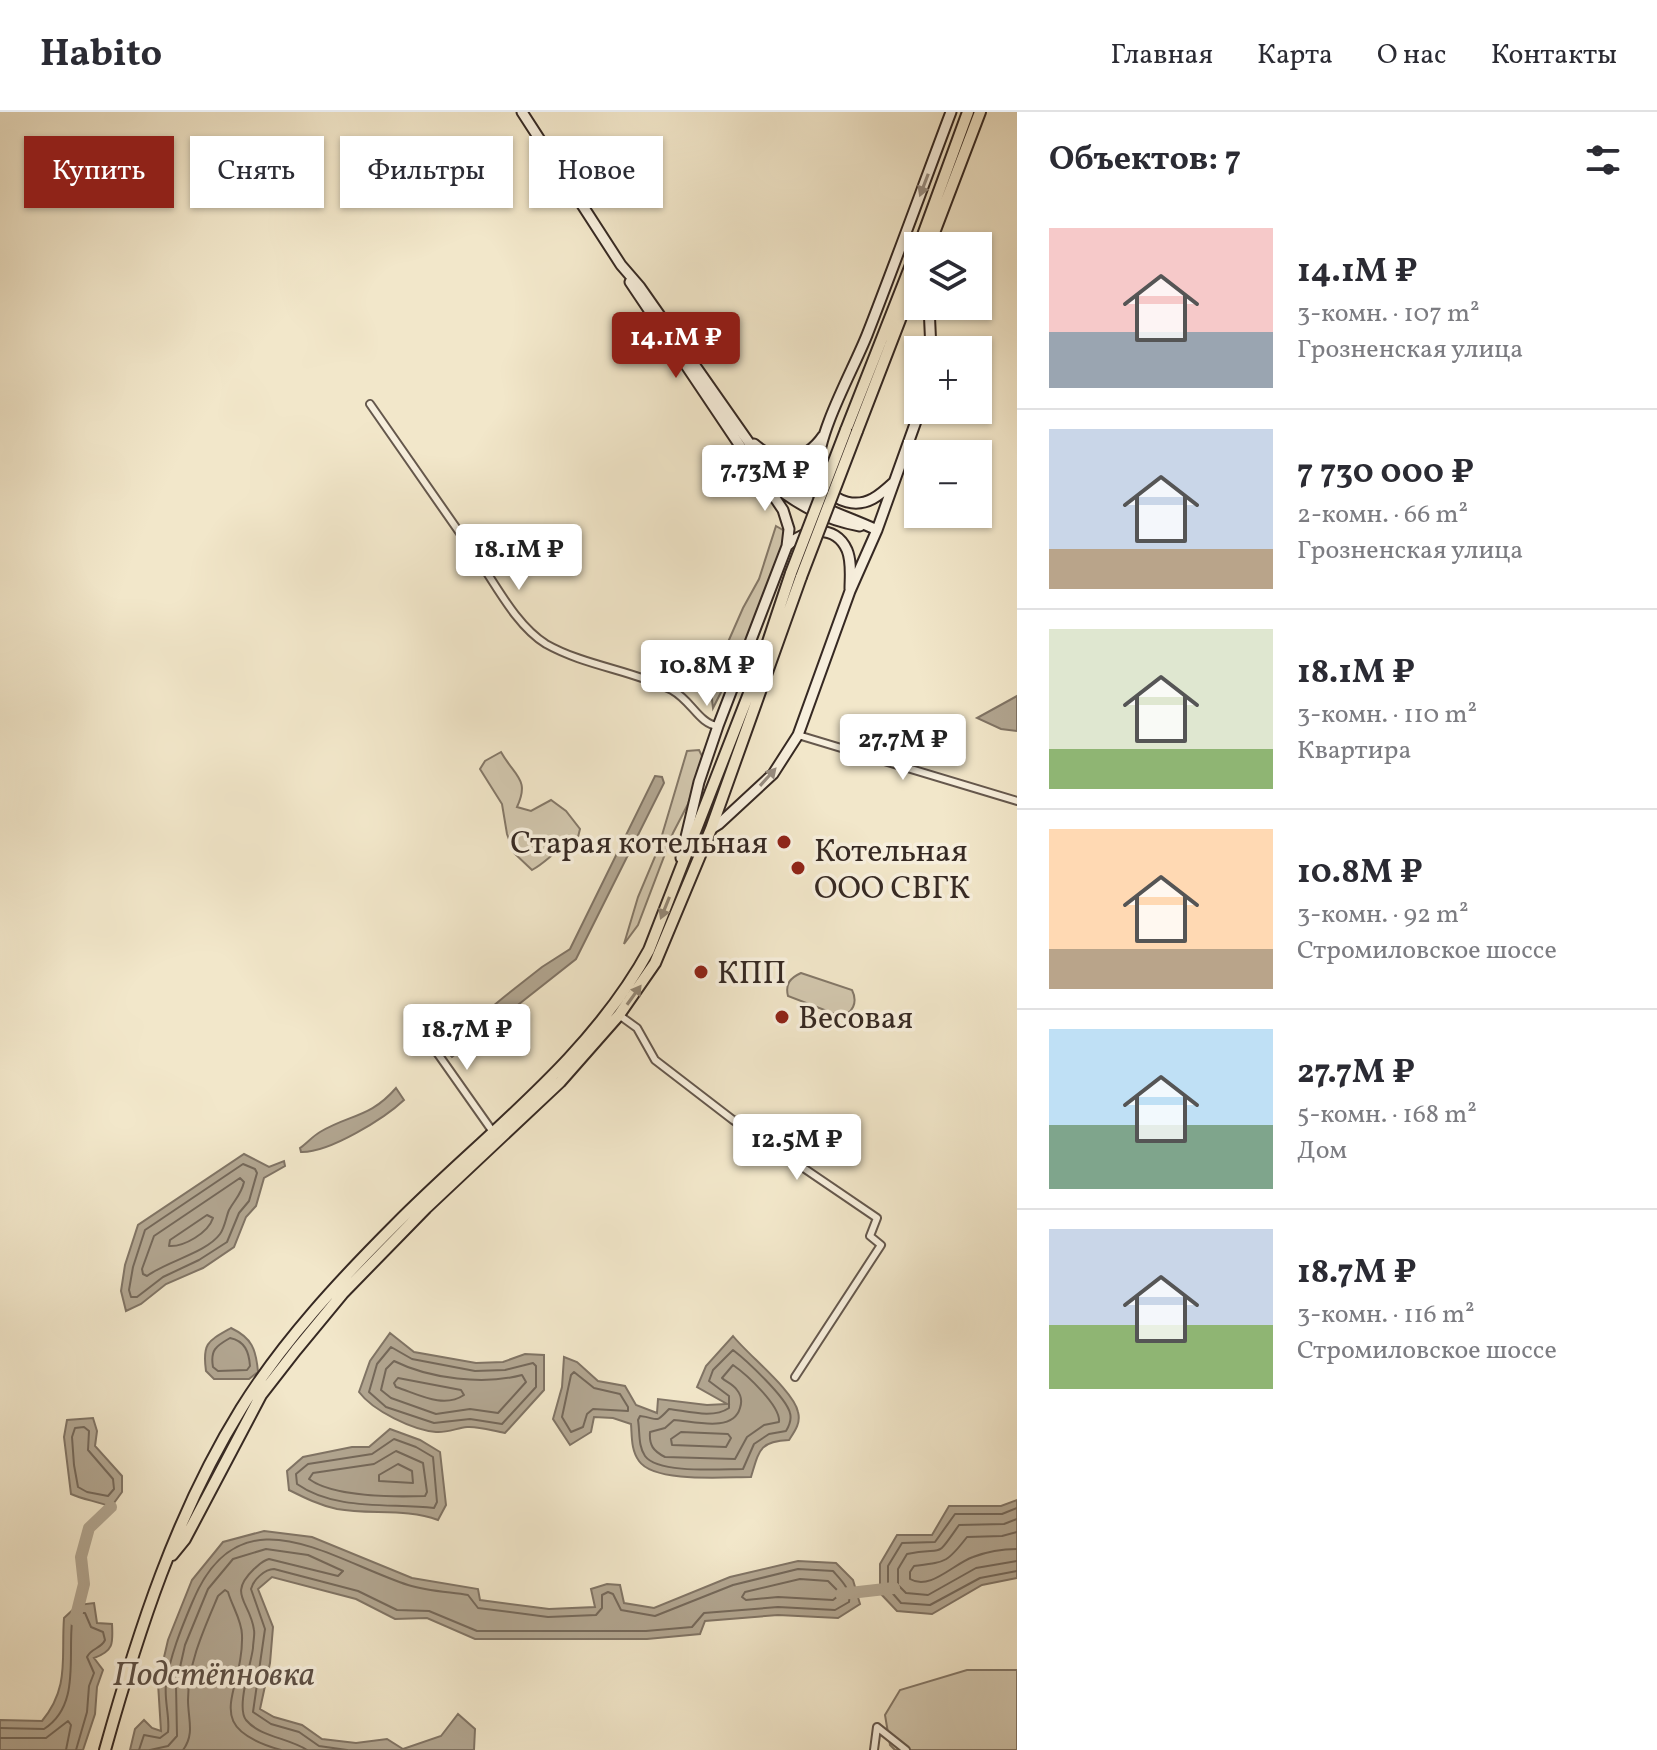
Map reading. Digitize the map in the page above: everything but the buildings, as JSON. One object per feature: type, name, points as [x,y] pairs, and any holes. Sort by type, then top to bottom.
[{"type":"main road","points":[[522,112],[621,265],[635,292],[762,476],[788,519],[787,546],[699,782],[675,884]]},
{"type":"main road","points":[[894,482],[868,501],[850,503],[834,496],[825,487],[818,470],[827,430],[867,335],[951,112]]},
{"type":"main road","points":[[924,232],[968,112]]},
{"type":"main road","points":[[935,232],[980,112]]},
{"type":"main road","points":[[621,265],[640,287],[766,467],[790,490],[815,505],[877,530]]},
{"type":"main road","points":[[105,1750],[144,1616],[204,1476],[242,1408],[304,1324],[395,1224],[558,1069],[640,967],[796,575],[904,286]]},
{"type":"main road","points":[[852,430],[904,306]]},
{"type":"main road","points":[[711,829],[773,774],[798,735],[915,424]]},
{"type":"main road","points":[[747,437],[770,455],[788,459],[805,455],[827,430]]},
{"type":"main road","points":[[762,476],[784,495],[810,510],[877,530]]},
{"type":"main road","points":[[787,546],[803,533],[811,531],[835,536],[842,542],[849,559],[850,591]]},
{"type":"main road","points":[[168,1560],[185,1539],[261,1395],[296,1350],[343,1293],[426,1208],[539,1104],[619,1015],[655,963],[711,829],[796,575]]},
{"type":"street","points":[[370,404],[504,597],[538,638],[566,653],[671,690],[690,702],[703,721],[718,726]]},
{"type":"street","points":[[798,735],[1017,801]]},
{"type":"street","points":[[619,1015],[637,1028],[655,1060],[733,1120],[877,1218],[870,1236],[881,1245],[795,1377]]},
{"type":"street","points":[[419,1027],[493,1132]]},
{"type":"street","points":[[874,1750],[877,1727],[906,1750]]},
{"type":"shaded area","points":[[776,526],[788,533],[742,651],[713,708],[710,683],[759,579]]},
{"type":"shaded area","points":[[699,750],[703,758],[688,804],[673,833],[638,925],[624,944],[638,897],[657,852],[687,751]]},
{"type":"shaded area","points":[[501,752],[521,784],[517,807],[531,811],[551,800],[566,811],[580,829],[577,841],[563,847],[532,870],[514,853],[502,804],[480,769],[485,761]]},
{"type":"shaded area","points":[[801,973],[852,990],[854,999],[851,1010],[840,1016],[788,996],[789,982]]},
{"type":"shaded area","points":[[967,1670],[1017,1670],[1017,1750],[895,1750],[890,1745],[885,1715],[900,1690]]},
{"type":"water","points":[[1017,696],[1017,731],[1001,729],[977,718]]},
{"type":"water","points":[[655,776],[662,777],[664,783],[576,959],[452,1057],[445,1050],[458,1035],[542,967],[570,949]]},
{"type":"water","points":[[396,1088],[404,1100],[384,1116],[341,1141],[301,1152],[300,1148],[317,1134],[377,1105]]},
{"type":"water","points":[[244,1154],[269,1167],[284,1161],[285,1166],[264,1178],[256,1206],[246,1217],[234,1247],[203,1268],[166,1284],[141,1304],[126,1311],[121,1291],[125,1265],[138,1225]]},
{"type":"water","points":[[231,1328],[248,1340],[254,1351],[258,1372],[249,1379],[214,1379],[206,1371],[208,1344]]},
{"type":"water","points":[[390,1333],[414,1352],[476,1363],[503,1362],[525,1354],[544,1355],[544,1390],[505,1433],[472,1427],[440,1432],[416,1428],[383,1412],[359,1392],[370,1361]]},
{"type":"water","points":[[733,1336],[780,1384],[795,1403],[799,1416],[789,1440],[766,1445],[762,1449],[751,1477],[691,1477],[659,1473],[647,1468],[636,1457],[631,1424],[613,1418],[594,1417],[591,1432],[570,1445],[553,1419],[562,1387],[564,1357],[577,1362],[598,1381],[625,1386],[636,1405],[657,1413],[658,1399],[707,1405],[727,1404],[697,1387],[706,1366]]},
{"type":"water","points":[[93,1418],[97,1431],[95,1446],[122,1476],[122,1492],[111,1507],[71,1494],[64,1437],[67,1420]]},
{"type":"water","points":[[390,1429],[420,1440],[440,1452],[446,1505],[438,1520],[413,1514],[337,1509],[289,1490],[287,1471],[303,1457],[352,1447],[369,1447]]},
{"type":"water","points":[[1017,1500],[1017,1578],[982,1585],[932,1614],[897,1611],[880,1593],[880,1564],[897,1535],[932,1535],[949,1506],[1001,1506]]},
{"type":"water","name":"Подстёпновка","points":[[264,1531],[312,1537],[412,1578],[478,1589],[480,1600],[549,1609],[595,1607],[591,1589],[607,1584],[620,1585],[624,1603],[654,1608],[730,1577],[798,1561],[836,1563],[853,1580],[860,1604],[838,1618],[778,1615],[705,1621],[700,1634],[647,1639],[475,1639],[427,1618],[395,1619],[356,1599],[272,1577],[258,1589],[273,1627],[270,1663],[260,1709],[274,1717],[302,1725],[322,1739],[356,1743],[387,1739],[403,1749],[441,1736],[458,1714],[475,1729],[474,1750],[130,1750],[135,1729],[144,1720],[161,1731],[158,1683],[168,1640],[192,1580],[223,1542]]},
{"type":"water","name":"Подстёпновка","points":[[94,1603],[97,1623],[112,1624],[112,1636],[109,1649],[94,1658],[103,1670],[97,1687],[95,1714],[83,1750],[0,1750],[0,1720],[42,1721],[51,1708],[62,1672],[64,1618],[78,1605]]},
{"type":"waterway","points":[[75,1620],[84,1584],[81,1557],[89,1528],[111,1507]]},
{"type":"waterway","points":[[841,1594],[894,1588]]},
{"type":"place","name":"Старая котельная","points":[[784,842]]},
{"type":"place","name":"Котельная ООО СВГК","points":[[798,868]]},
{"type":"place","name":"КПП","points":[[701,972]]},
{"type":"place","name":"Весовая","points":[[782,1017]]}]
